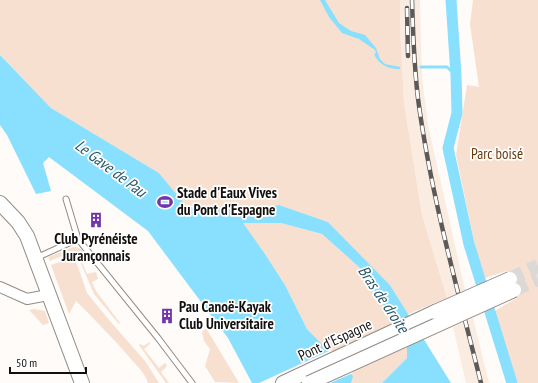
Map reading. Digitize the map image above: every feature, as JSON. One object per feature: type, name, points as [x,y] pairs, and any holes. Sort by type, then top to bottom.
[{"type":"main road","points":[[0,203],[18,222],[27,236],[82,383]]},
{"type":"main road","name":"Pont d'Espagne","points":[[283,383],[512,285],[309,383]]},
{"type":"street","points":[[0,287],[27,299],[48,295]]},
{"type":"lane","points":[[66,199],[78,239],[158,338],[192,383]]},
{"type":"lane","points":[[35,259],[78,239]]},
{"type":"shaded area","points":[[400,0],[420,0],[422,77],[428,125],[465,290],[447,298],[422,215],[404,103]]},
{"type":"shaded area","points":[[473,318],[489,383],[466,383],[453,327]]},
{"type":"green space","points":[[0,0],[400,0],[404,103],[422,215],[447,298],[408,314],[390,285],[328,222],[279,205],[257,209],[188,208],[159,173],[51,108],[0,55]]},
{"type":"green space","name":"Parc boisé","points":[[473,0],[538,0],[538,383],[518,383],[493,312],[517,298],[506,271],[482,279],[456,155],[467,85],[479,87],[470,24]]},
{"type":"green space","points":[[242,223],[281,223],[322,234],[360,268],[407,342],[407,358],[382,383],[351,383],[352,376],[307,329],[285,285],[265,254]]},
{"type":"green space","points":[[73,247],[83,251],[86,256],[87,258],[81,260],[87,274],[96,272],[98,279],[92,282],[96,291],[120,323],[119,324],[94,294],[79,259],[69,255],[61,256],[50,261],[48,257]]},
{"type":"green space","points":[[69,259],[77,264],[87,293],[145,361],[159,383],[148,383],[138,367],[76,301],[69,314],[51,265]]},
{"type":"green space","points":[[34,309],[45,311],[49,323],[43,325],[29,310]]},
{"type":"green space","points":[[206,328],[239,383],[215,382],[205,366],[210,349],[204,341],[202,332]]},
{"type":"green space","points":[[149,342],[150,344],[144,349],[159,368],[165,363],[167,366],[161,372],[169,383],[166,383],[139,345],[144,346]]},
{"type":"water","points":[[320,0],[325,0],[339,23],[351,31],[365,35],[376,48],[380,59],[385,64],[400,67],[400,69],[384,66],[376,58],[374,54],[376,53],[375,50],[359,39],[342,33],[329,17]]},
{"type":"water","points":[[0,55],[51,108],[159,173],[188,208],[257,209],[279,205],[328,222],[390,285],[451,383],[382,383],[407,358],[407,342],[360,268],[322,234],[281,223],[243,223],[285,285],[307,329],[353,376],[351,383],[252,383],[228,338],[148,231],[49,157],[43,163],[51,191],[36,194],[7,135],[0,125]]},
{"type":"pier","points":[[331,350],[353,373],[330,383],[259,383]]},
{"type":"waterway","points":[[451,0],[457,113],[448,148],[469,244],[512,383]]},
{"type":"waterway","points":[[421,67],[447,67],[456,75]]},
{"type":"tunnel","points":[[510,279],[538,266]]},
{"type":"tunnel","points":[[514,290],[538,279]]},
{"type":"railway","points":[[412,0],[416,80],[424,141],[446,245],[481,383]]},
{"type":"railway","points":[[407,8],[408,56]]},
{"type":"place","name":"Stade d'Eaux Vives du Pont d'Espagne","points":[[165,202]]},
{"type":"place","name":"Club Pyrénéiste Jurançonnais","points":[[96,220]]},
{"type":"place","name":"Pau Canoë-Kayak Club Universitaire","points":[[167,316]]},
{"type":"water label","name":"Le Gave de Pau","points":[[111,168]]},
{"type":"water label","name":"Bras de droite","points":[[384,299]]}]
